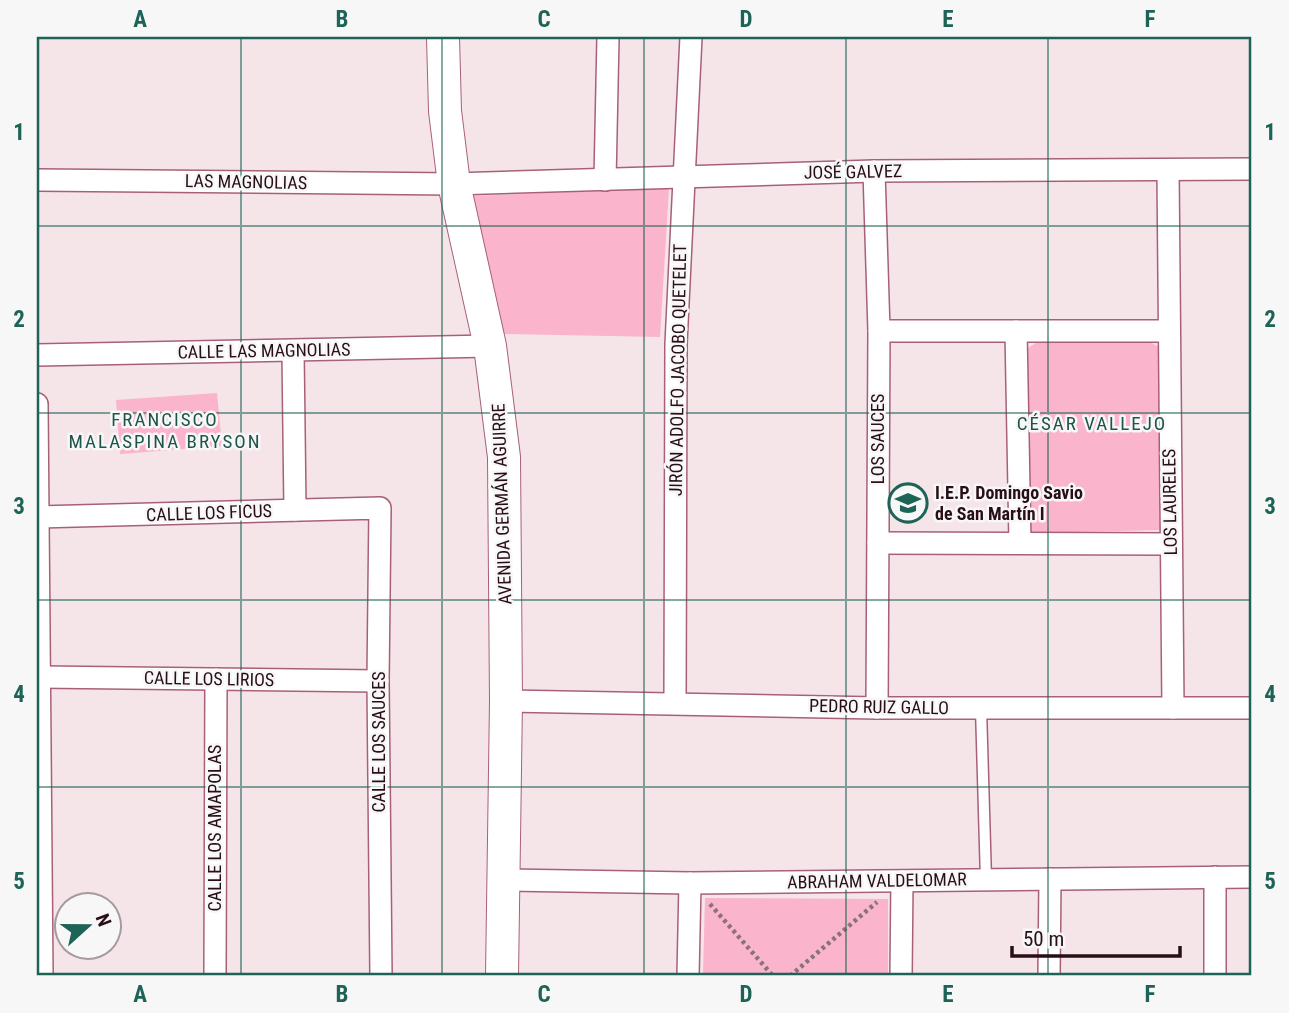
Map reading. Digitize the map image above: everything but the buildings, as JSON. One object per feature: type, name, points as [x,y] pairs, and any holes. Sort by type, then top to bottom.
[{"type":"street","name":"AVENIDA GERMÁN AGUIRRE","points":[[443,37],[445,111],[454,184],[490,346],[504,457],[506,701],[502,976]]},
{"type":"street","points":[[605,180],[608,37]]},
{"type":"street","name":"JIRÓN ADOLFO JACOBO QUETELET","points":[[675,704],[676,344],[682,176],[691,37]]},
{"type":"street","name":"JOSÉ GALVEZ","points":[[454,184],[874,171],[1252,169]]},
{"type":"street","name":"LOS LAURELES","points":[[1168,170],[1173,708]]},
{"type":"street","name":"LOS SAUCES","points":[[874,171],[879,331],[877,708]]},
{"type":"street","name":"LAS MAGNOLIAS","points":[[37,180],[454,184]]},
{"type":"street","points":[[879,331],[1168,331]]},
{"type":"street","points":[[1016,331],[1020,543]]},
{"type":"street","name":"CALLE LAS MAGNOLIAS","points":[[37,355],[490,346]]},
{"type":"street","points":[[293,351],[295,510]]},
{"type":"street","points":[[37,404],[42,976]]},
{"type":"street","name":"CALLE LOS FICUS","points":[[38,517],[380,509]]},
{"type":"street","name":"CALLE LOS SAUCES","points":[[380,509],[378,681],[381,976]]},
{"type":"street","points":[[878,543],[1171,544]]},
{"type":"street","name":"CALLE LOS LIRIOS","points":[[40,677],[378,681]]},
{"type":"street","name":"CALLE LOS AMAPOLAS","points":[[215,976],[216,679]]},
{"type":"street","name":"PEDRO RUIZ GALLO","points":[[506,701],[877,708],[1252,708]]},
{"type":"street","points":[[1214,877],[1215,976]]},
{"type":"street","name":"ABRAHAM VALDELOMAR","points":[[503,880],[690,883],[1252,877]]},
{"type":"street","points":[[1049,976],[1050,879]]},
{"type":"street","points":[[901,976],[902,881]]},
{"type":"street","points":[[688,976],[690,883]]},
{"type":"lane","points":[[981,708],[986,880]]},
{"type":"path","points":[[790,976],[902,881]]},
{"type":"path","points":[[690,883],[773,976]]},
{"type":"shaded area","points":[[669,188],[660,337],[503,334],[471,196]]},
{"type":"shaded area","points":[[1150,342],[1164,350],[1162,530],[1030,533],[1022,525],[1026,349],[1036,343]]},
{"type":"shaded area","points":[[217,393],[222,446],[120,454],[116,400]]},
{"type":"shaded area","points":[[705,898],[888,899],[888,976],[703,976]]},
{"type":"place","name":"I.E.P. Domingo Savio de San Martín I","points":[[908,503]]},
{"type":"district","name":"CÉSAR VALLEJO","points":[[1092,423]]},
{"type":"district","name":"FRANCISCO MALASPINA BRYSON","points":[[165,430]]}]
